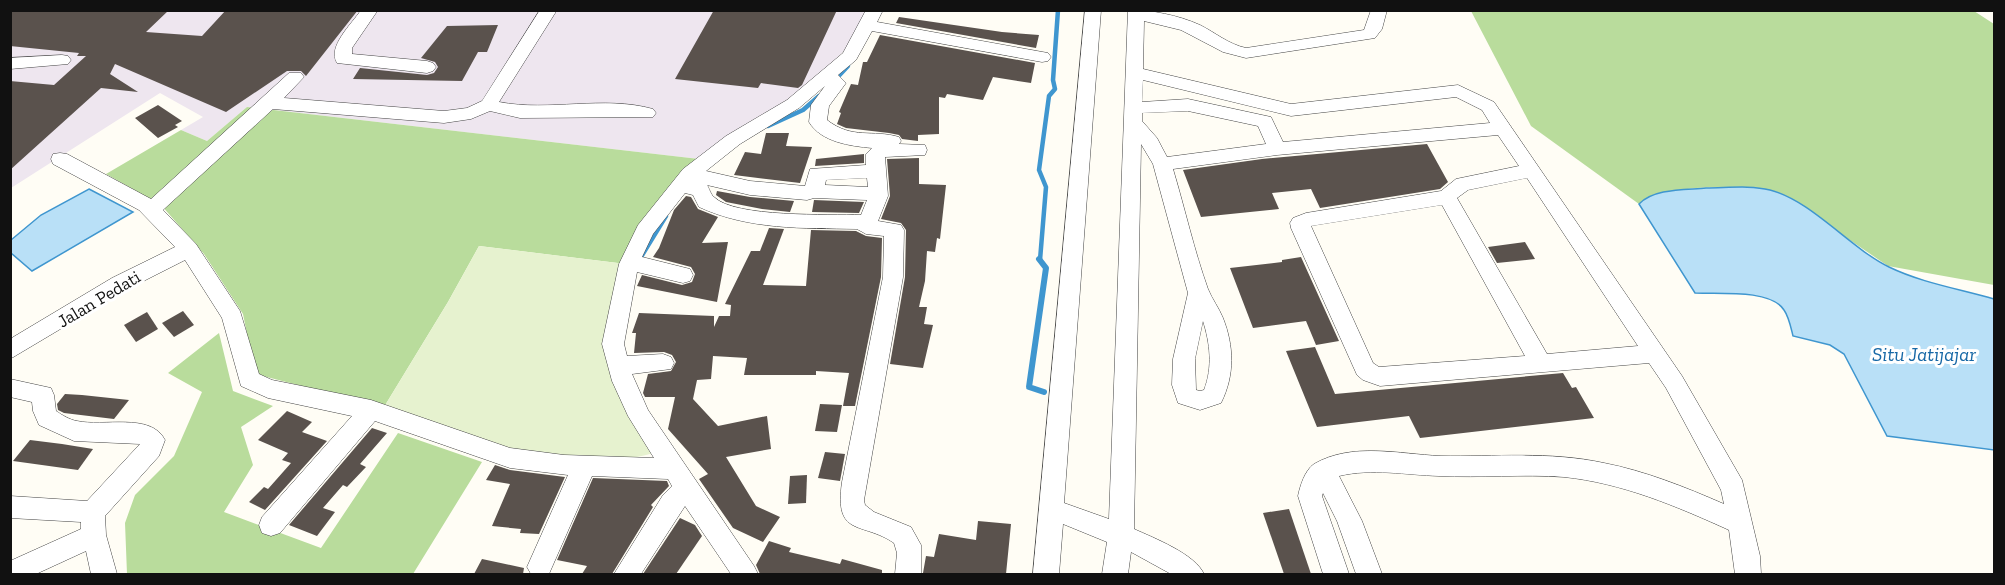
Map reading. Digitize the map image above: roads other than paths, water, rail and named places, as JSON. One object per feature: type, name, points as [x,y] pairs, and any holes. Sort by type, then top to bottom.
[{"type":"street","points":[[370,10],[344,48],[343,59],[427,67]]},
{"type":"street","points":[[488,105],[549,10]]},
{"type":"street","points":[[1046,574],[1093,10]]},
{"type":"street","points":[[1115,574],[1121,535],[1136,13],[1188,26],[1220,46],[1246,53],[1369,34],[1374,29],[1379,10]]},
{"type":"street","points":[[745,574],[679,479],[639,416],[625,366],[613,344],[619,305],[645,230],[689,181],[733,140],[831,79],[874,22],[1042,57]]},
{"type":"street","points":[[10,64],[62,60]]},
{"type":"street","points":[[1134,72],[1291,110],[1458,91],[1488,106],[1674,382],[1733,488],[1747,556],[1748,574]]},
{"type":"street","points":[[151,210],[295,77]]},
{"type":"street","points":[[831,79],[837,85],[820,105],[818,113],[818,122],[823,126],[840,136],[862,142],[919,145],[875,154],[878,194],[867,227],[894,230],[893,277],[852,500],[854,511],[862,517],[900,533],[906,539],[909,548],[908,574]]},
{"type":"street","points":[[269,103],[437,117],[458,116],[488,105],[520,112],[610,110],[647,113]]},
{"type":"street","points":[[1133,115],[1188,105],[1265,121],[1277,149]]},
{"type":"street","points":[[1133,115],[1162,164],[1199,293]]},
{"type":"street","points":[[1162,164],[1277,149],[1504,128]]},
{"type":"street","points":[[60,159],[146,205],[189,249],[232,317],[249,380],[268,389],[371,410],[510,458],[564,465],[585,464],[679,479]]},
{"type":"street","points":[[1533,170],[1463,184],[1447,197],[1306,220],[1300,223],[1300,228],[1365,369],[1380,377],[1653,354]]},
{"type":"street","points":[[813,191],[818,174],[876,171]]},
{"type":"street","points":[[689,181],[775,192],[878,194]]},
{"type":"street","points":[[689,181],[700,190],[708,204],[726,211],[766,218],[867,222]]},
{"type":"street","points":[[1447,197],[1540,362]]},
{"type":"street","name":"Jalan Pedati","points":[[10,350],[120,284],[189,249]]},
{"type":"street","points":[[634,263],[683,275]]},
{"type":"street","points":[[625,366],[663,363]]},
{"type":"street","points":[[10,388],[43,395],[47,418],[74,431],[151,436],[153,440],[151,449],[93,524],[10,574]]},
{"type":"street","points":[[271,525],[371,410]]},
{"type":"street","points":[[1336,574],[1310,496],[1313,483],[1322,472],[1348,463],[1390,461],[1438,466],[1520,465],[1601,472],[1648,484],[1684,497],[1740,523]]},
{"type":"street","points":[[540,567],[585,464]]},
{"type":"street","points":[[1322,472],[1334,486],[1342,503],[1369,574]]},
{"type":"street","points":[[627,574],[672,503],[679,479]]},
{"type":"street","points":[[10,507],[93,524]]},
{"type":"street","points":[[1052,508],[1121,535],[1167,557],[1191,574]]},
{"type":"street","points":[[93,524],[104,574]]},
{"type":"water","name":"Situ Jatijajar","points":[[1706,188],[1755,188],[1770,190],[1786,196],[1816,214],[1860,249],[1889,267],[1928,282],[1994,299],[1994,450],[1887,436],[1844,354],[1830,345],[1793,336],[1787,316],[1777,303],[1743,294],[1695,293],[1639,204],[1662,192]]},
{"type":"water","points":[[89,189],[133,212],[32,271],[11,253],[11,240],[41,215]]},
{"type":"waterway","points":[[1040,260],[1046,187],[1039,170],[1049,96],[1055,89],[1053,80],[1058,10]]},
{"type":"waterway","points":[[834,81],[848,66]]},
{"type":"waterway","points":[[768,126],[803,110],[819,96]]},
{"type":"waterway","points":[[641,257],[666,216]]},
{"type":"waterway","points":[[1039,259],[1046,268],[1029,387],[1044,392]]}]
